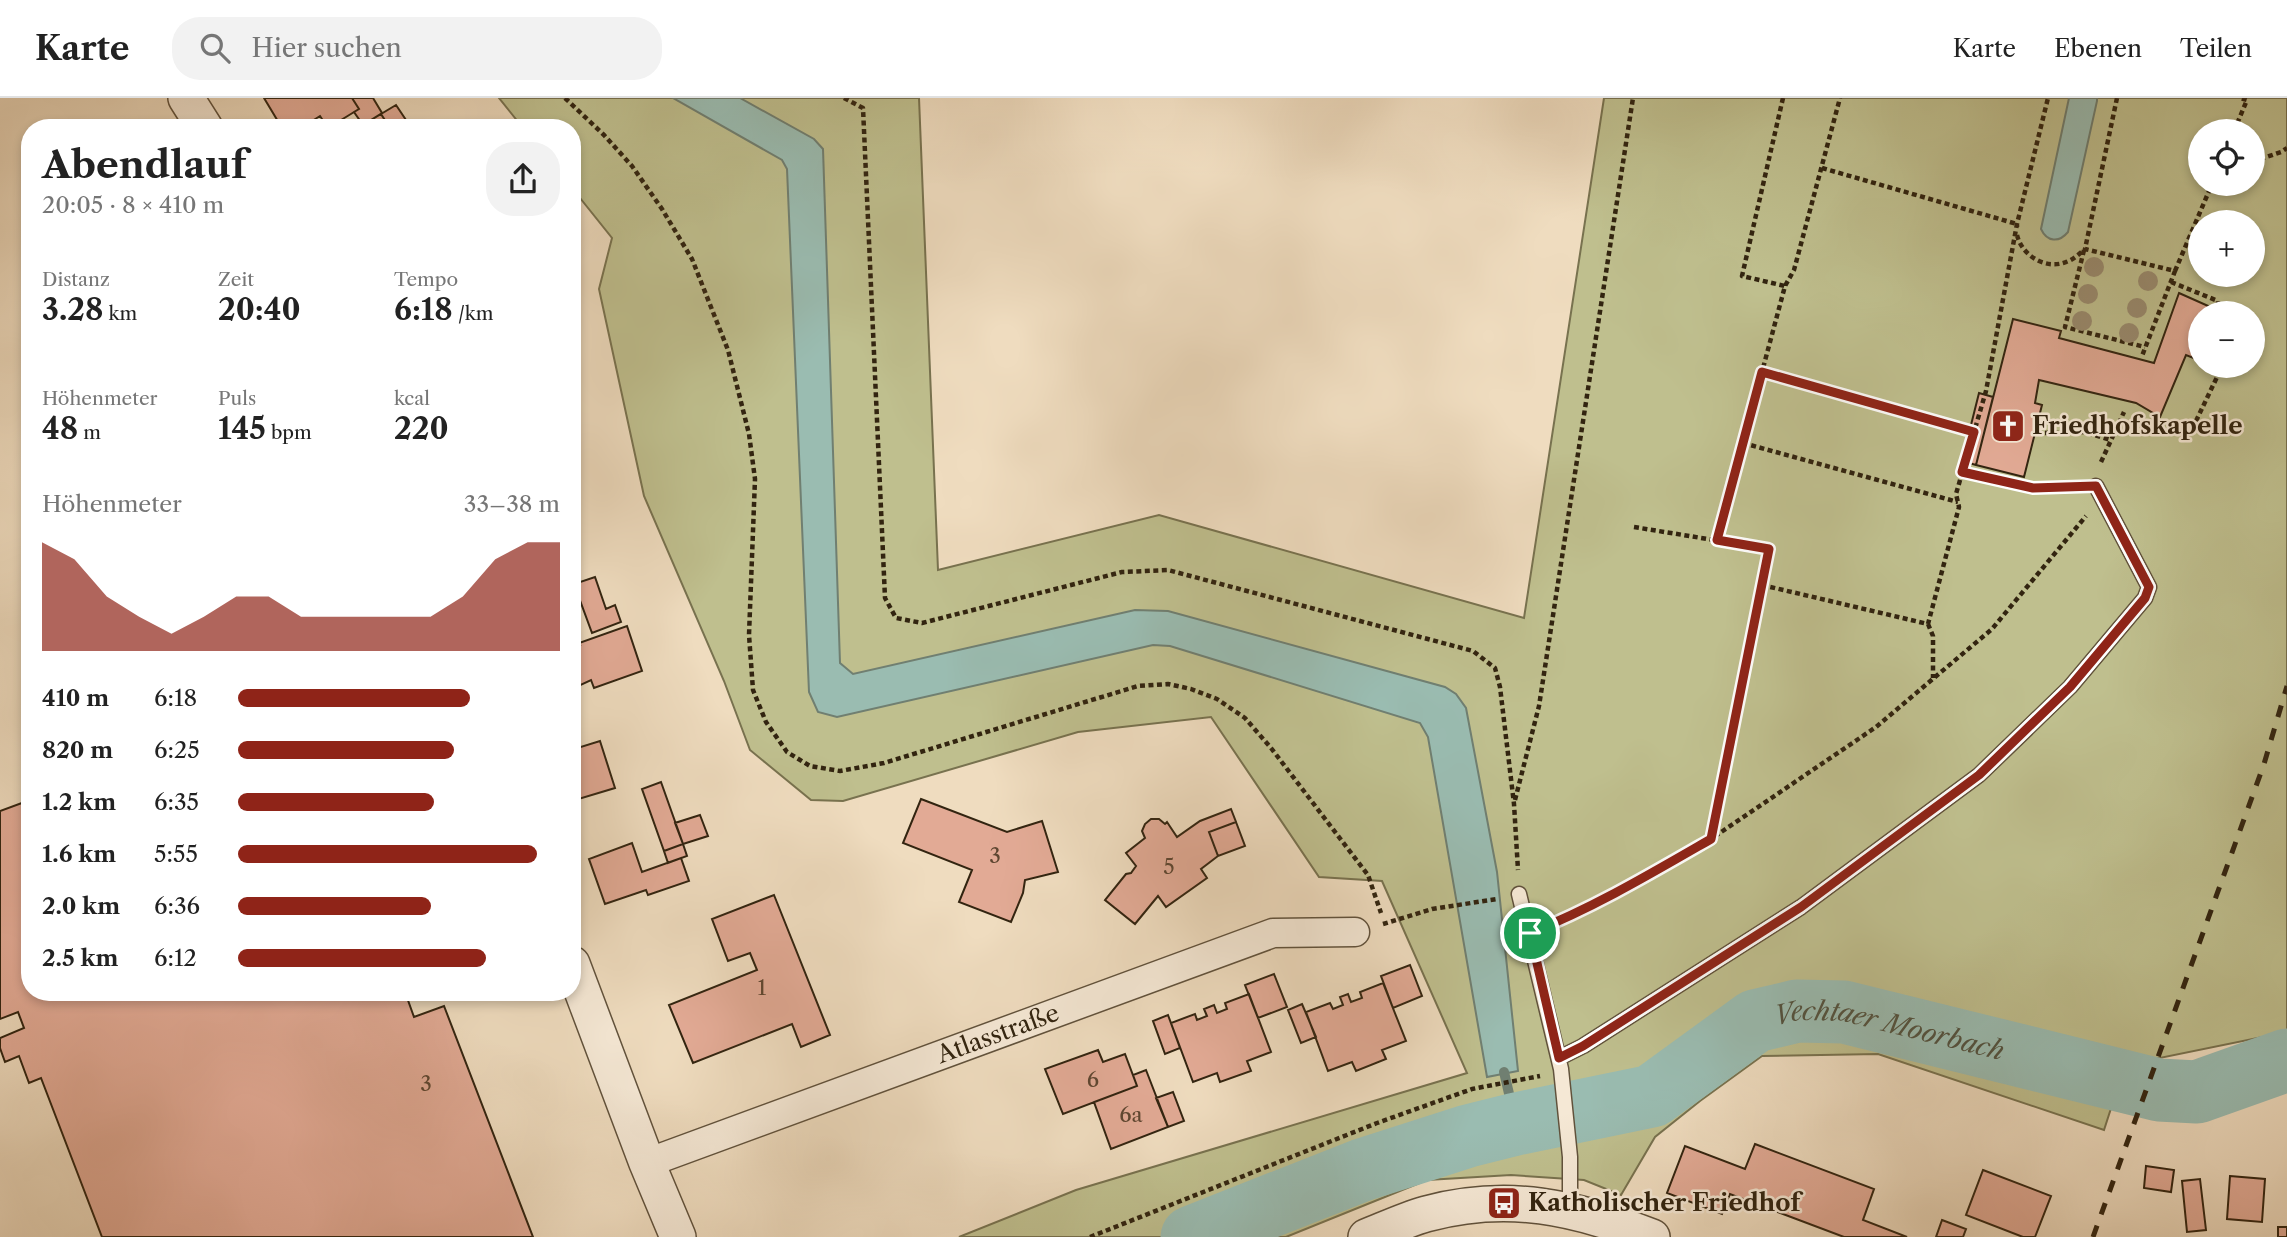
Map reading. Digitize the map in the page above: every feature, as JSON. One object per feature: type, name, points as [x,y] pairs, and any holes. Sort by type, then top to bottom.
[{"type":"street","points":[[186,98],[199,119]]},
{"type":"street","name":"Atlasstraße","points":[[647,1163],[1273,933],[1355,932]]},
{"type":"street","points":[[581,988],[678,1237]]},
{"type":"street","points":[[1366,1237],[1426,1214],[1504,1203],[1536,1204],[1570,1210],[1653,1237]]},
{"type":"lane","points":[[1559,1058],[1583,1046],[1801,907],[1979,775],[2070,687],[2145,598],[2149,587],[2099,492]]},
{"type":"lane","points":[[1514,896],[1530,933],[1559,1058],[1570,1157],[1570,1210]]},
{"type":"path","points":[[565,98],[632,166],[662,209],[692,259],[729,350],[749,434],[755,479],[749,635],[753,690],[765,722],[787,752],[810,766],[840,771],[884,763],[1138,686],[1168,684],[1191,689],[1217,699],[1245,718],[1271,748],[1368,875],[1385,924]]},
{"type":"path","points":[[844,98],[863,108],[885,598],[896,618],[922,622],[1122,572],[1168,570],[1473,651],[1495,668],[1500,687],[1514,804],[1514,896],[1432,909],[1355,932]]},
{"type":"path","points":[[1514,804],[1539,706],[1633,98]]},
{"type":"path","points":[[1783,98],[1742,276],[1785,286]]},
{"type":"path","points":[[1717,540],[1785,286],[1794,270],[1840,98]]},
{"type":"path","points":[[1933,679],[1933,636],[1928,624],[1959,507],[1956,494],[1986,391],[2017,224],[2048,98]]},
{"type":"path","points":[[2117,98],[2085,249],[2065,327],[2145,347]]},
{"type":"path","points":[[2239,119],[2247,100],[2240,98]]},
{"type":"path","points":[[2265,158],[2287,148]]},
{"type":"path","points":[[1822,168],[2017,224]]},
{"type":"path","points":[[2142,356],[2207,196]]},
{"type":"path","points":[[2017,224],[2017,239],[2024,251],[2041,262],[2056,265],[2070,261],[2085,249]]},
{"type":"path","points":[[2085,249],[2175,271]]},
{"type":"path","points":[[2171,282],[2218,301]]},
{"type":"path","points":[[1762,372],[1974,432]]},
{"type":"path","points":[[2196,421],[2217,378]]},
{"type":"path","points":[[1530,933],[1645,877],[1711,839],[1876,727],[1992,629],[2099,492],[2101,461],[2124,412]]},
{"type":"path","points":[[2045,433],[2084,432],[2111,440]]},
{"type":"path","points":[[1743,443],[1958,502]]},
{"type":"path","points":[[1962,472],[2033,488],[2099,492]]},
{"type":"path","points":[[1634,527],[1769,549],[1711,839]]},
{"type":"path","points":[[1762,585],[1928,624]]},
{"type":"path","points":[[1090,1237],[1377,1123],[1472,1089],[1541,1075]]},
{"type":"green space","points":[[499,98],[919,98],[938,570],[1159,515],[1524,618],[1604,98],[2287,98],[2287,1032],[2125,1065],[2104,1130],[1878,1054],[1762,1056],[1655,1137],[1621,1195],[1584,1180],[1511,1175],[1427,1180],[1286,1237],[959,1237],[1076,1190],[1467,1073],[1382,881],[1319,877],[1211,717],[1078,732],[843,801],[811,800],[750,750],[724,681],[644,496],[599,289],[612,238],[581,199],[581,119],[516,119]]},
{"type":"water","points":[[673,98],[740,98],[814,139],[823,149],[840,663],[853,674],[1135,610],[1168,611],[1445,687],[1456,694],[1466,708],[1497,872],[1518,1071],[1487,1077],[1428,737],[1420,723],[1170,646],[1153,645],[837,717],[818,712],[809,692],[787,169],[782,160]]},
{"type":"water","points":[[2069,98],[2097,98],[2097,101],[2068,232],[2053,240],[2041,229]]},
{"type":"building","points":[[264,98],[352,98],[359,109],[343,119],[322,119],[320,116],[315,119],[277,119]]},
{"type":"building","points":[[352,98],[373,98],[382,113],[372,119],[359,119],[354,112],[359,109]]},
{"type":"building","points":[[396,105],[405,119],[384,119],[381,114]]},
{"type":"building","points":[[2179,293],[2197,301],[2188,301],[2188,356],[2186,355],[2160,417],[2136,403],[2039,380],[2035,403],[2042,405],[2024,477],[1976,465],[2013,319],[2061,331],[2059,338],[2154,363]]},
{"type":"building","points":[[1979,393],[1993,397],[1976,465],[1962,461]]},
{"type":"building","points":[[595,577],[606,609],[615,605],[621,622],[592,633],[581,603],[581,582]]},
{"type":"building","points":[[627,626],[642,671],[594,688],[591,680],[581,685],[581,642]]},
{"type":"building","points":[[600,741],[615,788],[581,798],[581,747]]},
{"type":"building","points":[[661,782],[683,844],[664,851],[642,789]]},
{"type":"building","points":[[921,799],[1007,832],[1042,821],[1058,872],[1025,880],[1023,893],[1011,922],[959,902],[972,870],[903,843]]},
{"type":"building","points":[[21,803],[21,1001],[408,1001],[414,1017],[444,1006],[533,1237],[102,1237],[41,1078],[29,1083],[19,1056],[5,1062],[0,1048],[0,1038],[24,1028],[18,1012],[0,1019],[0,811]]},
{"type":"building","points":[[1231,809],[1236,822],[1209,832],[1218,856],[1201,869],[1207,878],[1166,907],[1158,896],[1135,924],[1105,900],[1136,866],[1126,853],[1145,838],[1142,831],[1151,819],[1159,819],[1165,824],[1167,822],[1177,837],[1200,821]]},
{"type":"building","points":[[700,815],[708,836],[683,844],[675,823]]},
{"type":"building","points":[[1236,822],[1245,846],[1218,856],[1209,832]]},
{"type":"building","points":[[632,843],[642,872],[681,858],[689,881],[648,895],[646,890],[605,904],[589,859]]},
{"type":"building","points":[[683,844],[687,856],[668,863],[664,851]]},
{"type":"building","points":[[774,895],[830,1035],[801,1047],[792,1024],[693,1063],[669,1005],[757,970],[750,953],[728,961],[712,919]]},
{"type":"building","points":[[1410,965],[1422,996],[1393,1008],[1381,976]]},
{"type":"building","points":[[1274,974],[1287,1007],[1258,1018],[1245,985]]},
{"type":"building","points":[[1383,983],[1406,1041],[1382,1050],[1386,1059],[1356,1071],[1352,1062],[1328,1071],[1306,1012],[1330,1003],[1333,1009],[1343,1005],[1340,997],[1348,994],[1351,1002],[1362,998],[1360,992]]},
{"type":"building","points":[[1249,994],[1271,1052],[1247,1061],[1251,1071],[1220,1082],[1217,1073],[1193,1082],[1171,1023],[1195,1014],[1197,1020],[1207,1016],[1204,1009],[1214,1005],[1217,1013],[1227,1009],[1225,1003]]},
{"type":"building","points":[[1302,1004],[1316,1037],[1301,1043],[1288,1010]]},
{"type":"building","points":[[1168,1015],[1180,1048],[1165,1054],[1153,1021]]},
{"type":"building","points":[[1098,1050],[1103,1062],[1125,1054],[1137,1086],[1063,1114],[1045,1069]]},
{"type":"building","points":[[1146,1070],[1168,1127],[1111,1149],[1094,1102],[1137,1086],[1133,1075]]},
{"type":"building","points":[[1173,1092],[1184,1121],[1168,1127],[1156,1098]]},
{"type":"building","points":[[1755,1144],[1874,1189],[1863,1220],[1907,1237],[1844,1237],[1730,1194],[1722,1214],[1667,1193],[1685,1146],[1745,1169]]},
{"type":"building","points":[[2146,1166],[2174,1170],[2171,1192],[2144,1188]]},
{"type":"building","points":[[1983,1170],[2051,1196],[2035,1237],[2023,1237],[1966,1215]]},
{"type":"building","points":[[2230,1176],[2265,1179],[2262,1222],[2227,1219]]},
{"type":"building","points":[[2200,1179],[2206,1230],[2187,1232],[2182,1181]]},
{"type":"building","points":[[1942,1220],[1966,1229],[1963,1237],[1936,1237]]},
{"type":"building","points":[[2278,1227],[2287,1227],[2287,1237],[2278,1237]]},
{"type":"waterway","name":"Vechtaer Moorbach","points":[[1192,1237],[1362,1170],[1468,1136],[1652,1096],[1755,1021],[1797,1011],[1844,1012],[2159,1090],[2197,1092],[2287,1060]]},
{"type":"waterway","points":[[1504,1072],[1516,1124]]},
{"type":"railway","points":[[2093,1237],[2264,764],[2287,686]]},
{"type":"place","name":"Friedhofskapelle","points":[[2008,426]]},
{"type":"place","name":"Katholischer Friedhof","points":[[1504,1203]]},
{"type":"route","points":[[1762,372],[1974,432],[1962,472],[2033,488],[2096,486],[2149,587],[2145,598],[2070,687],[1979,775],[1801,907],[1583,1046],[1559,1058],[1530,933],[1645,877],[1711,839],[1769,549],[1717,540],[1762,372]]}]
